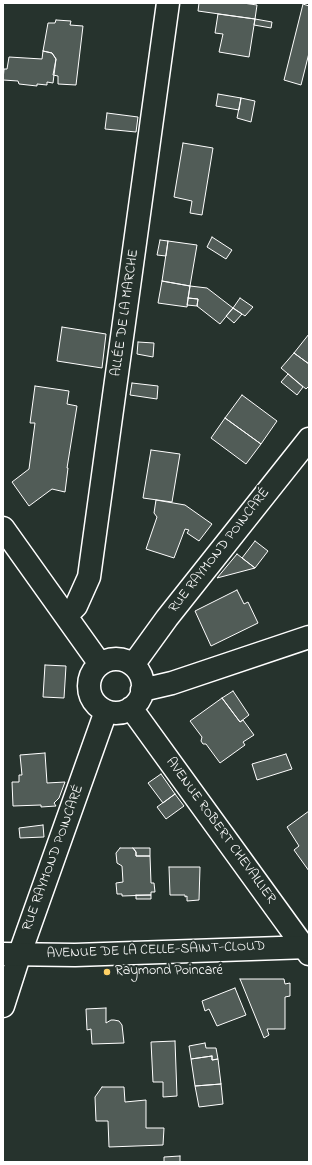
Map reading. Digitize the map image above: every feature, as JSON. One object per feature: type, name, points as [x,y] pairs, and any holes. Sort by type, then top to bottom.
[{"type":"street","name":"ALLÉE DE LA MARCHE","points":[[66,616],[76,606],[89,577],[168,3]]},
{"type":"street","name":"RUE RAYMOND POINCARÉ","points":[[133,665],[167,618],[309,439]]},
{"type":"street","points":[[3,528],[100,664]]},
{"type":"street","points":[[142,690],[172,684],[309,638]]},
{"type":"street","points":[[117,659],[133,665],[139,672],[142,681],[140,697],[131,708],[123,712],[115,713],[106,711],[99,707],[90,694],[90,677],[94,670],[100,664],[108,660],[117,659]]},
{"type":"street","name":"AVENUE ROBERT CHEVALLIER","points":[[131,708],[307,949]]},
{"type":"street","name":"RUE RAYMOND POINCARÉ","points":[[3,1006],[11,954],[106,711]]},
{"type":"street","name":"AVENUE DE LA CELLE-SAINT-CLOUD","points":[[11,954],[75,955],[307,949]]},
{"type":"building","points":[[199,3],[243,3],[257,5],[255,19],[198,11]]},
{"type":"building","points":[[303,4],[309,6],[309,53],[301,85],[284,80]]},
{"type":"building","points":[[218,14],[255,19],[249,57],[219,52],[223,34],[215,33]]},
{"type":"building","points":[[255,19],[272,22],[271,28],[254,25]]},
{"type":"building","points":[[56,20],[71,21],[70,25],[83,26],[76,85],[58,84],[58,76],[53,75],[56,59],[52,53],[43,51],[48,23],[55,23]]},
{"type":"building","points":[[43,51],[52,53],[56,59],[53,83],[47,82],[47,85],[37,84],[37,86],[19,84],[18,81],[3,80],[4,69],[7,69],[9,57],[42,59]]},
{"type":"building","points":[[218,94],[241,98],[239,110],[216,106]]},
{"type":"building","points":[[241,98],[255,101],[251,122],[237,118]]},
{"type":"building","points":[[107,113],[138,117],[136,132],[105,129]]},
{"type":"building","points":[[183,143],[213,148],[202,215],[190,213],[192,201],[174,197]]},
{"type":"building","points":[[212,237],[232,250],[226,259],[207,247]]},
{"type":"building","points":[[160,240],[168,241],[166,256],[157,255]]},
{"type":"building","points":[[168,241],[197,245],[190,286],[162,281]]},
{"type":"building","points":[[162,281],[190,286],[187,307],[158,303]]},
{"type":"building","points":[[190,286],[207,288],[233,308],[220,324],[197,306],[198,299],[188,298]]},
{"type":"building","points":[[188,298],[198,299],[197,306],[187,305]]},
{"type":"building","points":[[240,298],[253,307],[245,316],[233,308]]},
{"type":"building","points":[[233,308],[242,314],[234,323],[226,316]]},
{"type":"building","points":[[62,327],[106,334],[102,368],[57,361]]},
{"type":"building","points":[[309,334],[309,364],[294,353]]},
{"type":"building","points":[[138,342],[154,343],[153,357],[137,354]]},
{"type":"building","points":[[294,353],[309,364],[309,386],[306,389],[281,368]]},
{"type":"building","points":[[288,374],[303,387],[297,395],[281,382]]},
{"type":"building","points":[[132,383],[158,386],[157,399],[130,395]]},
{"type":"building","points":[[35,386],[69,391],[67,404],[77,406],[67,468],[65,492],[52,489],[29,506],[12,482],[29,469],[35,423],[30,423]]},
{"type":"building","points":[[242,395],[277,421],[261,444],[225,418]]},
{"type":"building","points":[[225,418],[261,444],[246,464],[211,438]]},
{"type":"building","points":[[151,450],[180,454],[172,502],[143,498]]},
{"type":"building","points":[[156,500],[185,505],[212,524],[199,541],[187,533],[189,530],[185,529],[174,558],[146,549],[157,517],[154,513]]},
{"type":"building","points":[[255,541],[268,551],[255,568],[242,558]]},
{"type":"building","points":[[237,554],[255,568],[217,578]]},
{"type":"building","points":[[237,590],[244,604],[248,602],[258,623],[211,646],[195,611]]},
{"type":"building","points":[[45,665],[66,666],[64,698],[43,697]]},
{"type":"building","points":[[233,691],[249,715],[240,722],[222,698]]},
{"type":"building","points":[[222,698],[240,722],[243,720],[254,735],[243,742],[245,745],[220,763],[206,744],[203,744],[201,741],[202,737],[190,721]]},
{"type":"building","points":[[45,753],[47,783],[65,782],[59,798],[54,803],[56,806],[13,806],[12,782],[19,782],[19,775],[22,775],[20,755]]},
{"type":"building","points":[[286,754],[292,769],[257,780],[252,764]]},
{"type":"building","points":[[161,774],[175,794],[163,803],[148,783]]},
{"type":"building","points":[[175,794],[184,806],[166,819],[157,807]]},
{"type":"building","points":[[309,811],[309,871],[294,850],[299,846],[287,827]]},
{"type":"building","points":[[43,825],[44,837],[20,838],[19,828]]},
{"type":"building","points":[[120,848],[133,848],[136,852],[136,856],[150,856],[151,883],[154,883],[155,892],[151,892],[151,895],[122,896],[122,894],[117,894],[116,883],[123,882],[122,866],[117,863],[116,853]]},
{"type":"building","points":[[133,848],[150,848],[150,856],[136,856],[136,852]]},
{"type":"building","points":[[169,867],[200,867],[199,900],[187,901],[187,896],[185,897],[185,895],[170,895]]},
{"type":"building","points":[[136,895],[151,895],[151,899],[136,899]]},
{"type":"building","points":[[240,979],[284,979],[285,984],[290,983],[290,996],[285,997],[285,1029],[267,1029],[269,1035],[264,1038]]},
{"type":"building","points":[[235,988],[246,1015],[217,1026],[209,1009],[205,1011],[202,1001]]},
{"type":"building","points":[[106,1008],[106,1023],[111,1020],[119,1021],[122,1025],[124,1043],[92,1044],[91,1029],[87,1030],[86,1009]]},
{"type":"building","points":[[175,1041],[177,1096],[163,1097],[163,1082],[153,1082],[151,1042]]},
{"type":"building","points":[[205,1043],[206,1048],[216,1048],[218,1059],[212,1060],[212,1056],[191,1059],[189,1046]]},
{"type":"building","points":[[212,1056],[212,1060],[218,1059],[221,1084],[195,1086],[191,1059]]},
{"type":"building","points":[[221,1084],[223,1104],[199,1107],[195,1086]]},
{"type":"building","points":[[102,1087],[124,1087],[125,1102],[146,1100],[146,1128],[164,1128],[163,1145],[109,1147],[108,1121],[96,1121],[95,1097]]},
{"type":"building","points":[[180,1156],[180,1162],[164,1162],[164,1157]]},
{"type":"place","name":"Raymond Poincaré","points":[[107,972]]}]
